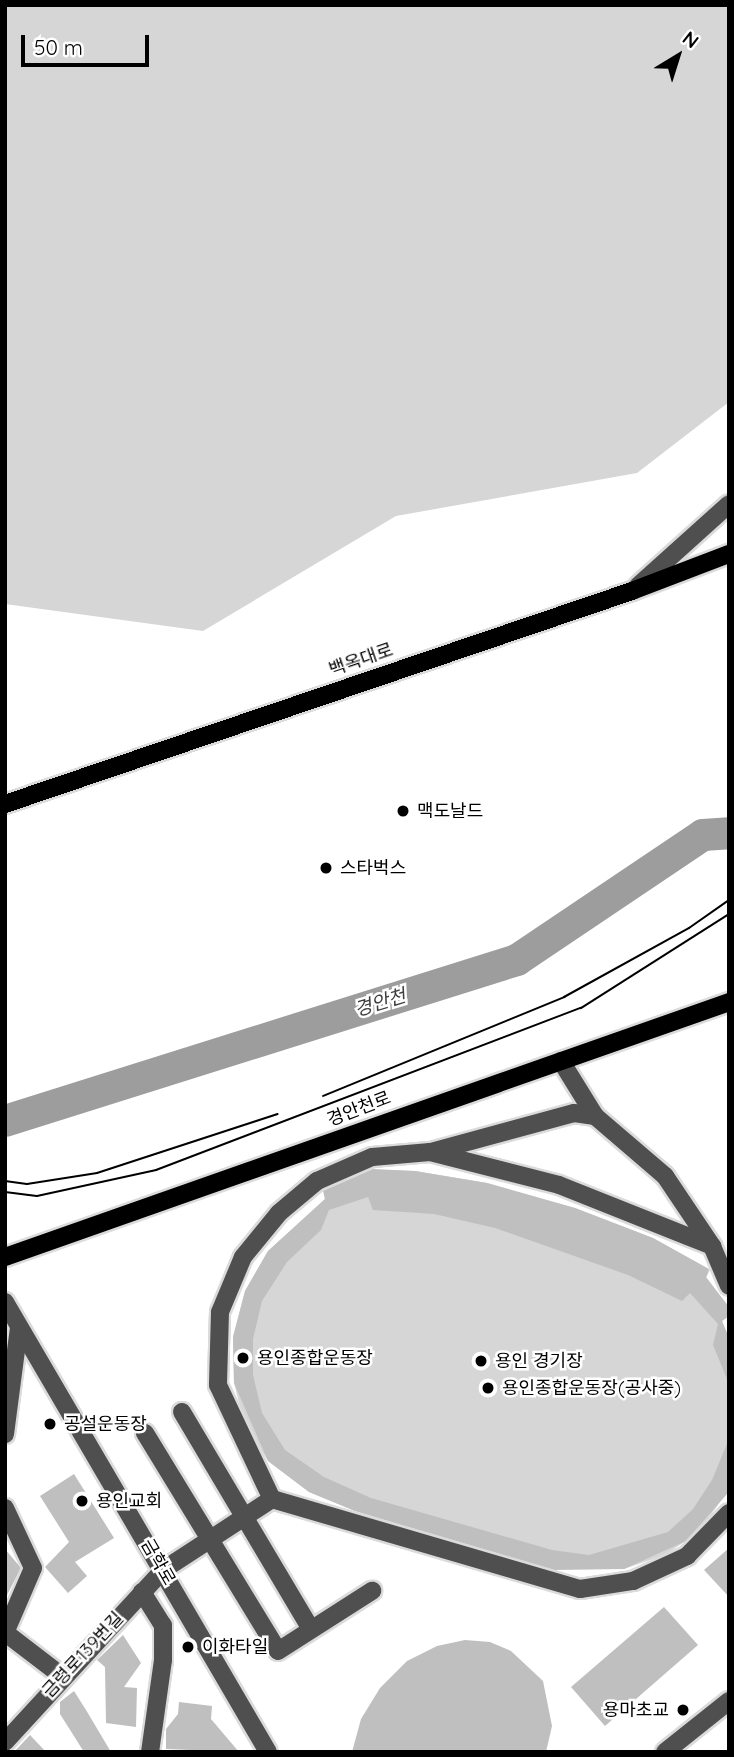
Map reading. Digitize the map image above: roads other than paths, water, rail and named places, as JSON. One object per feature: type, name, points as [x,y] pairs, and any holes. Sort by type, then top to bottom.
[{"type":"main road","name":"백옥대로","points":[[5,804],[632,591],[729,554]]},
{"type":"main road","name":"경안천로","points":[[5,1256],[729,1002]]},
{"type":"street","points":[[632,591],[680,552],[729,504]]},
{"type":"street","points":[[561,1060],[596,1116],[665,1176],[712,1246],[729,1286]]},
{"type":"street","points":[[596,1116],[574,1113],[430,1152],[372,1157],[317,1181],[279,1213],[243,1257],[220,1312],[218,1385],[272,1499],[580,1589],[633,1581],[687,1556],[729,1513]]},
{"type":"street","points":[[430,1152],[559,1185],[712,1246]]},
{"type":"street","name":"금학로","points":[[5,1302],[267,1751]]},
{"type":"street","points":[[5,1434],[19,1328]]},
{"type":"street","points":[[182,1412],[310,1628]]},
{"type":"street","points":[[145,1433],[209,1542],[278,1651],[310,1628],[372,1591]]},
{"type":"street","name":"금령로139번길","points":[[5,1742],[163,1570],[247,1519],[272,1499]]},
{"type":"street","points":[[5,1508],[33,1568],[6,1633],[63,1677]]},
{"type":"street","points":[[142,1592],[163,1625],[163,1660],[150,1752]]},
{"type":"street","points":[[665,1752],[729,1701]]},
{"type":"waterway","name":"경안천","points":[[5,1121],[517,960],[703,835],[729,833]]},
{"type":"tram line","points":[[323,1096],[564,997],[689,928],[729,900]]},
{"type":"tram line","points":[[5,1192],[37,1196],[156,1170],[581,1008],[729,914]]},
{"type":"tram line","points":[[5,1181],[27,1184],[97,1173],[278,1114]]},
{"type":"place","name":"맥도날드","points":[[403,811]]},
{"type":"place","name":"스타벅스","points":[[326,868]]},
{"type":"place","name":"용인종합운동장","points":[[243,1358]]},
{"type":"place","name":"용인 경기장","points":[[481,1361]]},
{"type":"place","name":"용인종합운동장(공사중)","points":[[488,1388]]},
{"type":"place","name":"공설운동장","points":[[50,1424]]},
{"type":"place","name":"용인교회","points":[[82,1501]]},
{"type":"place","name":"이화타일","points":[[188,1647]]},
{"type":"place","name":"용마초교","points":[[683,1710]]}]
